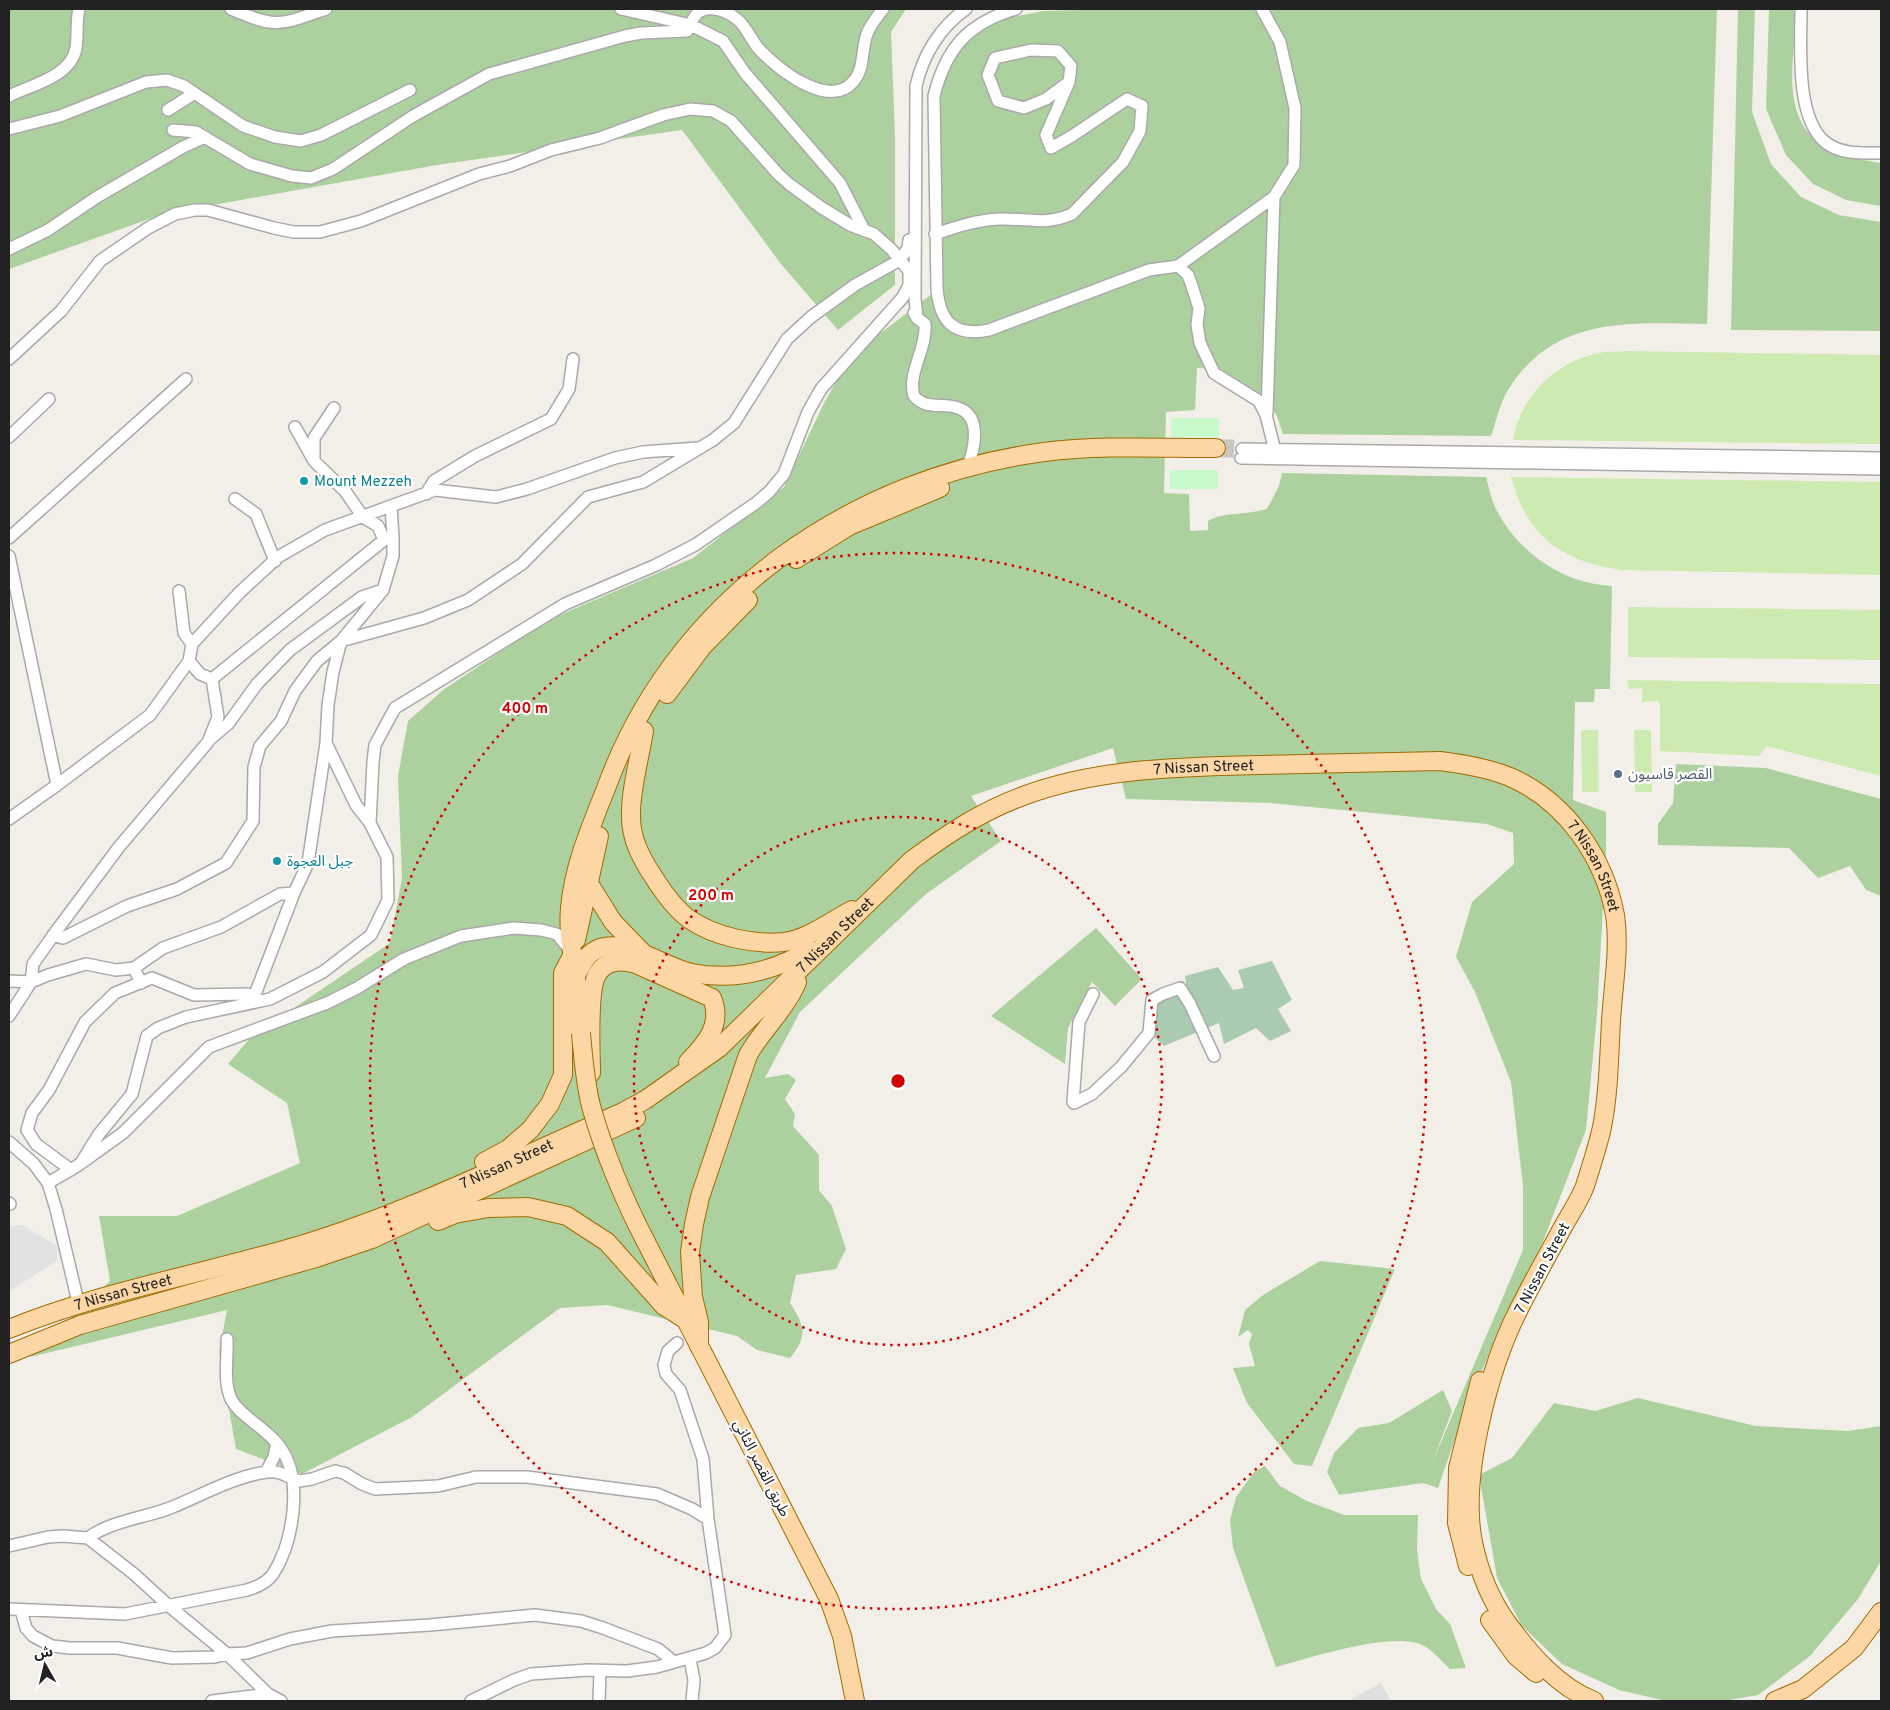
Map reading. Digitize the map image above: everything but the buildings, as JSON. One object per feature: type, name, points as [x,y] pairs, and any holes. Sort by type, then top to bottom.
[{"type":"main road","points":[[451,1187],[479,1165],[508,1149],[530,1130],[550,1104],[563,1075],[563,973],[572,954],[581,924],[588,882],[601,828],[629,760],[667,694],[702,648],[739,607],[794,560],[849,526],[946,485],[1013,469],[1085,460],[1216,453],[1083,449],[1044,452],[967,468],[889,494],[821,528],[783,554],[729,601],[686,646],[643,710],[622,749],[579,860],[570,906],[572,954],[586,1034]]},
{"type":"main road","points":[[644,731],[630,816],[634,841],[647,867],[661,888],[674,905],[690,920],[732,937],[784,942],[803,937],[872,899]]},
{"type":"main road","name":"7 Nissan Street","points":[[9,1329],[79,1306],[304,1244],[383,1218],[645,1100],[719,1048],[912,860],[945,835],[997,806],[1025,795],[1072,782],[1168,767],[1440,761],[1477,766],[1511,778],[1533,790],[1556,807],[1582,835],[1597,860],[1615,916],[1615,969],[1602,1128],[1584,1189],[1518,1311],[1501,1350],[1487,1398],[1473,1462],[1470,1510],[1473,1542],[1484,1580],[1499,1611],[1526,1648],[1556,1677],[1584,1697],[1594,1701]]},
{"type":"main road","name":"7 Nissan Street","points":[[9,1354],[80,1325],[316,1258],[372,1239],[631,1121],[694,1081],[728,1052],[797,982],[919,866],[951,844],[1001,815],[1028,804],[1074,791],[1169,777],[1439,771],[1475,776],[1507,787],[1550,814],[1574,841],[1588,864],[1597,888],[1604,918],[1606,950],[1597,1096],[1592,1126],[1574,1186],[1509,1306],[1476,1394],[1458,1468],[1457,1523],[1473,1583],[1489,1618],[1516,1656],[1556,1691],[1572,1701]]},
{"type":"main road","points":[[588,882],[613,922],[646,956]]},
{"type":"main road","points":[[576,975],[584,960],[594,950],[607,947],[633,950],[690,973],[719,976],[764,971],[792,961],[836,934]]},
{"type":"main road","points":[[586,1034],[597,973],[608,963],[623,960],[636,964],[712,998],[716,1008],[716,1020],[707,1041],[684,1065],[663,1079],[645,1100]]},
{"type":"main road","points":[[699,1349],[700,1322],[693,1297],[690,1252],[700,1197],[748,1055],[759,1035],[791,997],[797,982]]},
{"type":"main road","name":"طريق القصر الثاني","points":[[586,1034],[585,1072],[591,1106],[627,1206],[829,1599],[842,1636],[856,1701]]},
{"type":"main road","points":[[316,1258],[385,1243],[456,1214],[488,1208],[528,1207],[567,1216],[607,1242],[664,1306],[684,1319]]},
{"type":"main road","points":[[1775,1701],[1803,1689],[1854,1648],[1881,1612]]},
{"type":"main road","points":[[1799,1701],[1809,1697],[1861,1655],[1881,1628]]},
{"type":"street","points":[[9,96],[54,75],[71,61],[76,48],[79,9]]},
{"type":"street","points":[[230,9],[272,23],[282,24],[326,9]]},
{"type":"street","points":[[621,9],[691,26],[723,41],[750,80],[840,183],[863,228]]},
{"type":"street","points":[[173,130],[188,130],[205,137],[250,164],[292,176],[311,178],[333,169],[413,116],[489,74],[624,36],[641,33],[680,33],[687,31],[699,12],[706,9],[723,11],[739,20],[759,48],[782,69],[818,90],[834,91],[847,87],[857,77],[861,70],[867,34],[883,9]]},
{"type":"street","points":[[916,318],[916,86],[923,63],[936,39],[947,24],[966,9]]},
{"type":"street","points":[[1016,9],[992,16],[971,30],[951,51],[937,81],[932,112],[937,289],[940,309],[953,326],[967,332],[989,330],[1149,270],[1178,266],[1274,197],[1294,166],[1295,108],[1280,42],[1262,9]]},
{"type":"street","points":[[1801,9],[1803,100],[1813,124],[1825,142],[1849,153],[1881,153]]},
{"type":"street","points":[[935,234],[987,220],[1013,219],[1041,222],[1062,219],[1072,214],[1123,162],[1140,131],[1142,106],[1127,99],[1051,148],[1046,135],[1070,82],[1072,66],[1058,51],[1031,50],[995,58],[988,75],[998,101],[1024,108],[1046,99],[1070,82]]},
{"type":"street","points":[[9,129],[60,116],[146,82],[157,80],[176,82],[243,126],[275,138],[301,141],[321,135],[410,90]]},
{"type":"street","points":[[168,110],[193,94]]},
{"type":"street","points":[[9,360],[61,311],[100,261],[148,228],[175,214],[195,210],[208,210],[274,228],[320,232],[361,221],[479,174],[510,166],[551,150],[600,138],[663,115],[690,109],[713,111],[731,121],[789,184],[822,208],[850,225],[863,228],[874,234],[909,271],[910,278],[903,298],[821,389],[808,412],[784,474],[769,492],[708,537],[678,554],[566,604],[395,708],[375,746],[370,823]]},
{"type":"street","points":[[9,249],[48,230],[98,197],[183,147],[205,137]]},
{"type":"street","points":[[1266,415],[1274,197]]},
{"type":"street","points":[[341,641],[424,618],[468,600],[522,564],[588,497],[643,482],[719,436],[734,423],[779,349],[797,328],[855,285],[900,260],[904,255],[909,240]]},
{"type":"street","points":[[1178,266],[1188,275],[1192,286],[1199,308],[1197,324],[1200,343],[1214,373],[1259,400],[1266,415],[1275,454]]},
{"type":"street","points":[[903,298],[910,303],[916,318],[925,324],[926,332],[923,350],[914,376],[914,396],[922,404],[957,408],[968,415],[972,423],[974,442],[967,468]]},
{"type":"street","points":[[426,494],[434,481],[475,456],[551,419],[569,389],[572,359]]},
{"type":"street","points":[[9,538],[186,379]]},
{"type":"street","points":[[9,436],[49,399]]},
{"type":"street","points":[[314,461],[314,438],[334,408]]},
{"type":"street","points":[[295,427],[314,461],[344,491],[363,517],[378,526],[388,538]]},
{"type":"street","points":[[9,819],[150,715],[189,661],[192,644],[238,593],[275,560],[325,530],[391,508],[435,490],[496,497],[527,489],[615,458],[643,452],[698,448]]},
{"type":"street","points":[[1242,453],[1881,469]]},
{"type":"street","points":[[1275,454],[1881,458]]},
{"type":"street","points":[[236,500],[256,514],[275,560]]},
{"type":"street","points":[[53,935],[63,938],[127,906],[177,889],[226,863],[252,821],[254,767],[260,746],[281,721],[295,691],[317,661],[341,641],[383,590],[393,556],[388,538],[391,508]]},
{"type":"street","points":[[212,679],[388,538]]},
{"type":"street","points":[[9,556],[13,602],[57,785]]},
{"type":"street","points":[[9,1016],[31,982],[34,964],[118,847],[208,742],[228,724],[258,684],[290,650],[362,597],[383,590]]},
{"type":"street","points":[[179,591],[184,633],[192,644]]},
{"type":"street","points":[[257,999],[294,893],[308,863],[326,743],[332,672],[341,641]]},
{"type":"street","points":[[189,661],[200,674],[212,679]]},
{"type":"street","points":[[208,742],[218,717],[212,679]]},
{"type":"street","points":[[81,1163],[99,1134],[132,1094],[147,1036],[158,1028],[186,1017],[257,999],[270,999],[324,972],[371,935],[388,900],[387,857],[370,823],[356,805],[326,743]]},
{"type":"street","points":[[9,981],[31,982],[86,964],[116,970],[134,968],[163,948],[221,927],[280,894],[294,893]]},
{"type":"street","points":[[48,1183],[71,1170],[123,1133],[209,1047],[328,1003],[357,988],[404,958],[461,936],[514,928],[542,930],[557,934],[572,954]]},
{"type":"street","points":[[134,968],[141,983]]},
{"type":"street","points":[[71,1170],[36,1144],[27,1130],[32,1113],[49,1090],[85,1022],[115,993],[152,978],[194,995],[248,994],[257,999]]},
{"type":"street","points":[[1093,994],[1079,1022],[1073,1102],[1092,1094],[1121,1067],[1148,1032],[1152,1000],[1180,988],[1190,1004],[1214,1056]]},
{"type":"street","points":[[9,1142],[34,1164],[48,1183],[79,1306]]},
{"type":"street","points":[[15,1610],[125,1614],[248,1590],[258,1587],[269,1578],[275,1569],[289,1529],[292,1512],[293,1479],[286,1458],[277,1443],[232,1402],[227,1386],[227,1339]]},
{"type":"street","points":[[471,1701],[522,1676],[643,1670],[690,1658],[715,1648],[725,1636],[726,1630],[708,1519],[706,1478],[698,1438],[680,1390],[666,1374],[664,1365],[668,1351],[677,1343]]},
{"type":"street","points":[[266,1472],[274,1457],[277,1443]]},
{"type":"street","points":[[88,1538],[99,1531],[266,1472],[279,1472],[293,1479],[305,1481],[334,1471],[344,1473],[362,1484],[376,1489],[438,1486],[476,1477],[527,1477],[657,1494],[686,1506],[708,1519]]},
{"type":"street","points":[[9,1546],[56,1536],[88,1538],[134,1574],[227,1654],[268,1694],[281,1701]]},
{"type":"street","points":[[15,1610],[33,1636],[52,1646],[116,1648],[180,1659],[247,1653],[290,1639],[332,1631],[430,1625],[535,1615],[581,1621],[603,1628],[658,1650],[674,1662]]},
{"type":"street","points":[[690,1658],[694,1680],[692,1701]]},
{"type":"street","points":[[599,1701],[600,1671]]},
{"type":"street","points":[[212,1701],[268,1694]]},
{"type":"shaded area","points":[[22,1225],[57,1246],[57,1261],[9,1291],[9,1226]]},
{"type":"shaded area","points":[[1381,1683],[1391,1701],[1348,1701]]},
{"type":"green space","points":[[9,9],[906,9],[891,32],[895,137],[895,285],[838,330],[781,264],[682,130],[437,165],[163,214],[9,269]]},
{"type":"green space","points":[[1117,9],[1717,9],[1707,324],[1651,323],[1623,325],[1597,328],[1571,336],[1548,348],[1527,366],[1505,395],[1491,436],[1283,434],[1277,416],[1266,400],[1218,367],[1197,368],[1195,410],[1166,412],[1164,493],[1189,494],[1190,531],[1208,530],[1208,521],[1220,516],[1267,509],[1279,486],[1282,473],[1486,477],[1495,507],[1504,523],[1529,551],[1543,563],[1559,572],[1594,584],[1612,586],[1610,689],[1595,689],[1594,702],[1575,702],[1573,800],[1606,812],[1606,854],[1597,1014],[1586,1130],[1542,1244],[1500,1327],[1462,1419],[1438,1488],[1423,1483],[1339,1495],[1327,1472],[1334,1453],[1358,1428],[1389,1423],[1443,1390],[1452,1411],[1432,1463],[1523,1250],[1523,1186],[1511,1082],[1475,992],[1456,957],[1472,902],[1514,864],[1513,833],[1487,824],[1270,803],[1126,799],[1113,748],[971,796],[1001,841],[926,894],[800,1012],[765,1078],[788,1074],[796,1080],[785,1099],[795,1114],[793,1126],[819,1155],[819,1190],[832,1206],[846,1249],[836,1269],[796,1275],[790,1303],[799,1318],[802,1337],[790,1358],[757,1350],[737,1336],[607,1305],[560,1308],[412,1417],[302,1474],[236,1449],[219,1352],[227,1310],[30,1357],[110,1281],[99,1216],[177,1216],[300,1163],[287,1103],[228,1064],[251,1037],[390,943],[402,878],[398,776],[408,721],[443,690],[548,620],[693,558],[784,487],[825,401],[853,354],[937,290],[932,103],[953,42],[985,22],[1044,11]]},
{"type":"green space","points":[[1738,9],[1755,9],[1752,112],[1771,164],[1801,197],[1839,215],[1881,222],[1881,331],[1731,330]]},
{"type":"green space","points":[[1769,9],[1798,9],[1792,87],[1795,106],[1802,123],[1813,138],[1829,150],[1848,157],[1881,163],[1881,206],[1846,200],[1813,184],[1786,155],[1766,109]]},
{"type":"green space","points":[[1602,352],[1881,355],[1881,444],[1513,440],[1523,410],[1542,384],[1554,373],[1568,364]]},
{"type":"green space","points":[[1171,418],[1219,418],[1219,437],[1171,437]]},
{"type":"green space","points":[[1170,470],[1218,470],[1218,489],[1170,489]]},
{"type":"green space","points":[[1511,477],[1881,482],[1881,575],[1621,570],[1600,566],[1564,552],[1537,530],[1526,515]]},
{"type":"green space","points":[[1628,607],[1881,610],[1881,660],[1628,657]]},
{"type":"green space","points":[[1627,680],[1881,684],[1881,776],[1767,746],[1759,756],[1660,751],[1660,705],[1657,701],[1642,702],[1642,688],[1629,689]]},
{"type":"green space","points":[[1581,730],[1598,730],[1599,792],[1582,792]]},
{"type":"green space","points":[[1634,730],[1651,730],[1652,792],[1635,792]]},
{"type":"green space","points":[[1676,764],[1766,768],[1881,799],[1881,896],[1866,890],[1850,866],[1818,878],[1789,848],[1658,845],[1658,824],[1673,803]]},
{"type":"green space","points":[[1096,928],[1142,979],[1115,1006],[1092,982],[1068,1028],[1065,1064],[991,1016]]},
{"type":"green space","points":[[1272,961],[1292,1000],[1278,1009],[1291,1031],[1270,1041],[1256,1028],[1224,1044],[1219,1023],[1164,1046],[1151,1034],[1157,1001],[1187,989],[1185,976],[1218,967],[1233,990],[1244,988],[1238,970]]},
{"type":"green space","points":[[1320,1261],[1395,1269],[1312,1466],[1294,1464],[1247,1403],[1233,1368],[1255,1366],[1249,1344],[1252,1334],[1248,1330],[1238,1337],[1245,1310],[1263,1295]]},
{"type":"green space","points":[[1638,1398],[1756,1426],[1848,1431],[1881,1426],[1881,1561],[1858,1599],[1810,1656],[1758,1695],[1724,1701],[1666,1701],[1619,1690],[1562,1664],[1522,1626],[1497,1578],[1479,1475],[1512,1458],[1554,1403],[1595,1411]]},
{"type":"green space","points":[[1265,1466],[1280,1486],[1307,1501],[1344,1515],[1418,1515],[1417,1549],[1421,1579],[1436,1609],[1450,1624],[1466,1668],[1450,1669],[1424,1646],[1406,1641],[1389,1641],[1349,1648],[1276,1667],[1233,1548],[1230,1520],[1236,1497],[1254,1472]]},
{"type":"tunnel","points":[[1216,448],[1242,449]]},
{"type":"place","name":"Mount Mezzeh","points":[[304,481]]},
{"type":"place","name":"القصر قاسيون","points":[[1618,774]]},
{"type":"place","name":"جبل العجوة","points":[[277,861]]}]
